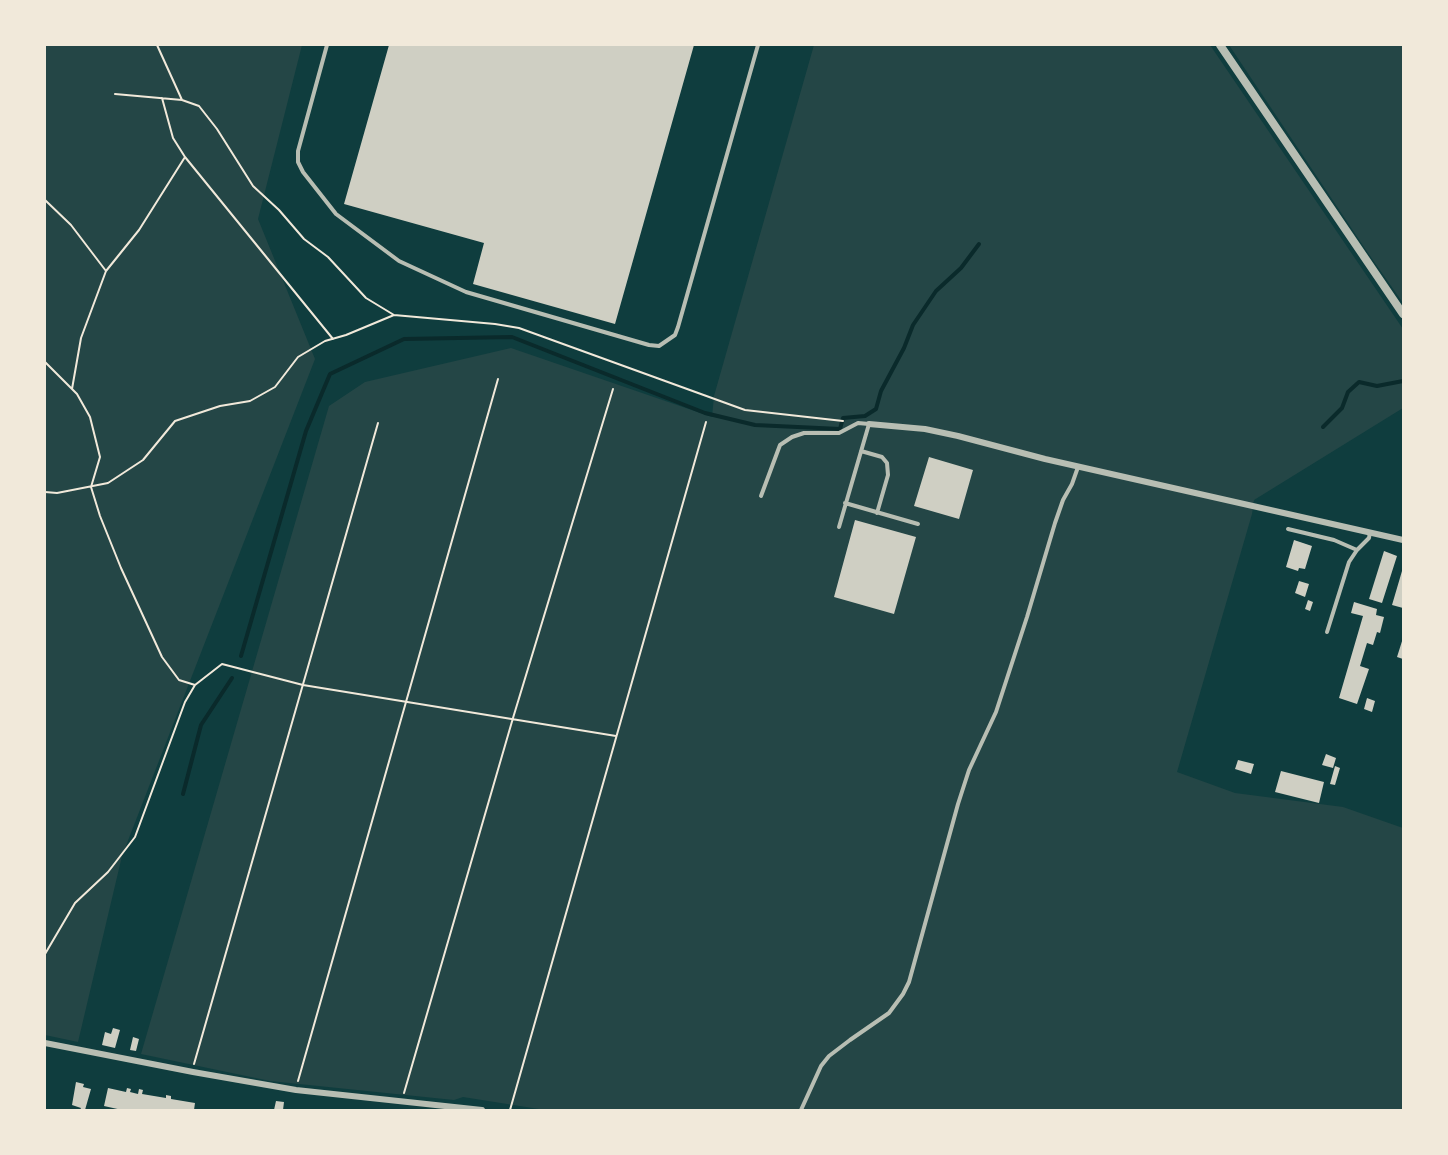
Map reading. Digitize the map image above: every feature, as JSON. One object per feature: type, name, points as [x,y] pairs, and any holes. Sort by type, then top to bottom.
[{"type":"street","points":[[1220,45],[1403,314]]},
{"type":"street","points":[[869,424],[925,429],[983,441],[1078,467],[1403,540]]},
{"type":"street","points":[[45,1042],[296,1090],[482,1110]]},
{"type":"lane","points":[[327,45],[298,151],[298,162],[303,172],[336,214],[399,261],[466,292],[649,345],[659,345],[675,335],[678,327],[758,45]]},
{"type":"lane","points":[[761,496],[780,445],[804,433],[839,433],[858,423],[869,424],[839,527]]},
{"type":"lane","points":[[861,451],[882,457],[887,463],[888,476],[877,513]]},
{"type":"lane","points":[[801,1110],[825,1061],[889,1013],[909,982],[969,770],[996,712],[1028,617],[1055,523],[1078,467]]},
{"type":"lane","points":[[845,503],[918,524]]},
{"type":"lane","points":[[1288,529],[1334,540],[1357,550]]},
{"type":"lane","points":[[1327,632],[1349,562],[1369,538],[1370,531]]},
{"type":"path","points":[[157,45],[182,100]]},
{"type":"path","points":[[115,94],[182,100],[199,106],[217,129],[253,186],[279,210],[304,239],[328,257],[366,298],[394,315],[519,328],[745,410],[843,421],[849,427]]},
{"type":"path","points":[[162,98],[173,138],[185,157],[333,339]]},
{"type":"path","points":[[72,389],[81,338],[106,271],[140,230],[185,157]]},
{"type":"path","points":[[45,200],[71,225],[106,271]]},
{"type":"path","points":[[45,492],[57,493],[108,483],[143,460],[175,421],[220,406],[250,401],[275,387],[298,357],[325,341],[346,336],[394,315]]},
{"type":"path","points":[[45,362],[77,394],[90,417],[100,456],[91,487],[121,568],[162,657],[179,680],[195,685]]},
{"type":"path","points":[[296,1090],[498,379]]},
{"type":"path","points":[[403,1102],[411,1067],[513,718],[613,389]]},
{"type":"path","points":[[510,1110],[706,422]]},
{"type":"path","points":[[193,1072],[378,423]]},
{"type":"path","points":[[45,954],[75,903],[108,872],[135,837],[186,702],[195,685],[222,664],[303,685],[616,736]]},
{"type":"shaded area","points":[[45,45],[302,45],[258,219],[315,359],[122,856],[78,1042],[45,1035]]},
{"type":"shaded area","points":[[814,45],[1210,45],[1403,329],[1403,408],[1254,500],[1252,514],[1177,772],[1235,793],[1343,807],[1403,828],[1403,1110],[545,1110],[463,1097],[454,1100],[270,1081],[141,1054],[329,406],[365,382],[511,348],[712,417],[714,396]]},
{"type":"shaded area","points":[[1229,45],[1403,45],[1403,303],[1368,253]]},
{"type":"building","points":[[389,45],[694,45],[615,324],[473,284],[484,243],[344,204]]},
{"type":"building","points":[[929,457],[973,470],[959,519],[914,506]]},
{"type":"building","points":[[855,520],[916,537],[894,614],[834,597]]},
{"type":"building","points":[[1294,540],[1312,546],[1305,569],[1299,568],[1298,571],[1286,567]]},
{"type":"building","points":[[1384,551],[1397,556],[1382,603],[1369,599]]},
{"type":"building","points":[[1403,571],[1403,608],[1392,605]]},
{"type":"building","points":[[1299,581],[1309,584],[1305,597],[1295,593]]},
{"type":"building","points":[[1308,600],[1313,602],[1310,611],[1305,609]]},
{"type":"building","points":[[1354,602],[1377,609],[1376,615],[1384,617],[1380,633],[1377,632],[1373,645],[1367,643],[1360,666],[1369,669],[1357,704],[1339,698],[1363,616],[1351,613]]},
{"type":"building","points":[[1403,638],[1403,659],[1397,657]]},
{"type":"building","points":[[1367,698],[1375,701],[1372,712],[1364,709]]},
{"type":"building","points":[[1326,754],[1336,758],[1333,768],[1322,765]]},
{"type":"building","points":[[1238,760],[1254,764],[1251,774],[1235,769]]},
{"type":"building","points":[[1335,766],[1340,768],[1335,785],[1330,784]]},
{"type":"building","points":[[1281,771],[1324,782],[1319,803],[1275,792]]},
{"type":"building","points":[[113,1028],[120,1030],[115,1048],[102,1045],[105,1032],[111,1034]]},
{"type":"building","points":[[133,1037],[139,1039],[136,1051],[130,1050]]},
{"type":"building","points":[[76,1082],[91,1089],[85,1110],[72,1105]]},
{"type":"building","points":[[108,1088],[126,1092],[127,1088],[131,1089],[130,1092],[138,1094],[139,1089],[143,1090],[142,1094],[166,1098],[166,1095],[171,1096],[171,1099],[195,1103],[194,1110],[122,1110],[104,1106]]},
{"type":"building","points":[[276,1101],[284,1102],[283,1110],[274,1110]]},
{"type":"waterway","points":[[241,656],[306,431],[330,374],[404,339],[512,337],[705,413],[755,425],[840,429],[843,418],[865,416],[876,409],[881,391],[904,348],[913,325],[936,291],[961,268],[979,244]]},
{"type":"waterway","points":[[1323,427],[1342,408],[1348,392],[1359,382],[1377,386],[1403,381]]},
{"type":"waterway","points":[[183,794],[201,725],[232,678]]}]
